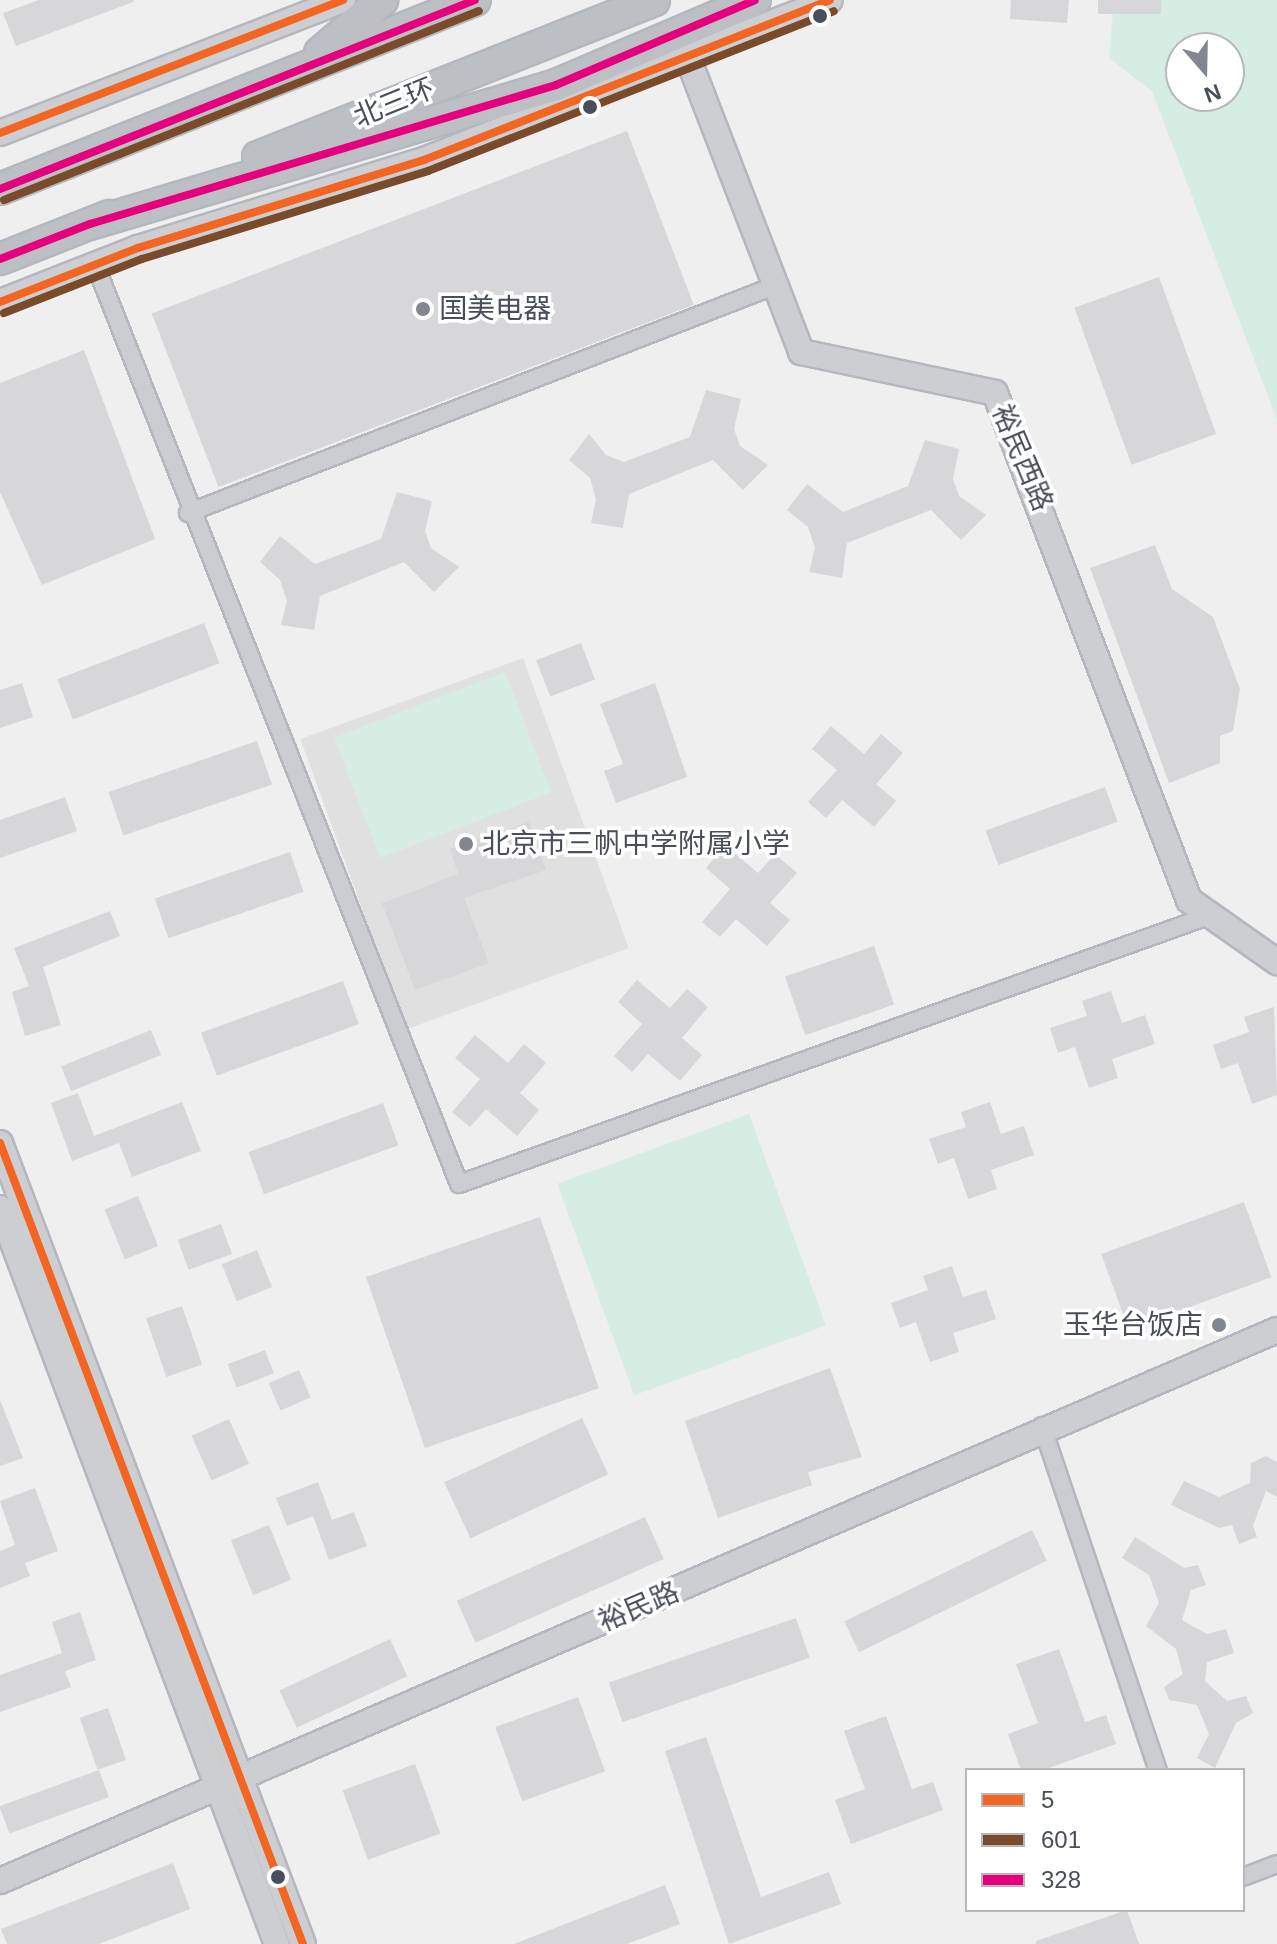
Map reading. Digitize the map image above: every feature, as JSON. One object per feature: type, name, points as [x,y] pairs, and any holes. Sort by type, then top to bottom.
[{"type":"highway","points":[[300,70],[382,0]]},
{"type":"highway","points":[[0,189],[475,0]]},
{"type":"highway","name":"北三环","points":[[0,259],[654,0]]},
{"type":"highway","points":[[90,224],[556,85],[755,0]]},
{"type":"street","points":[[0,133],[343,0]]},
{"type":"street","points":[[0,302],[95,264],[424,160],[689,61],[830,0]]},
{"type":"street","name":"裕民西路","points":[[689,61],[801,352],[995,393],[1189,900],[1277,962]]},
{"type":"street","points":[[95,264],[188,513],[459,1184],[1211,915]]},
{"type":"street","points":[[188,513],[774,286]]},
{"type":"street","points":[[0,1143],[229,1784],[277,1944]]},
{"type":"street","points":[[0,1208],[229,1784],[303,1944]]},
{"type":"street","name":"裕民路","points":[[0,1881],[229,1784],[1042,1426],[1277,1330]]},
{"type":"street","points":[[1042,1426],[1157,1768]]},
{"type":"street","points":[[1245,1876],[1277,1864]]},
{"type":"shaded area","name":"北京市三帆中学附属小学","points":[[523,658],[629,948],[406,1029],[300,739]]},
{"type":"green space","points":[[1114,0],[1277,0],[1277,420],[1152,91],[1109,58]]},
{"type":"green space","points":[[505,672],[551,792],[380,858],[334,738]]},
{"type":"green space","points":[[749,1114],[826,1325],[634,1395],[557,1184]]},
{"type":"building","points":[[39,0],[133,2],[16,46],[3,13]]},
{"type":"building","points":[[1011,0],[1069,0],[1067,23],[1010,19]]},
{"type":"building","points":[[1098,0],[1161,0],[1161,14],[1098,14]]},
{"type":"building","name":"国美电器","points":[[627,131],[694,305],[218,487],[152,313]]},
{"type":"building","points":[[1159,277],[1216,434],[1132,465],[1074,308]]},
{"type":"building","points":[[84,350],[155,539],[42,585],[0,492],[0,383]]},
{"type":"building","points":[[706,390],[741,399],[734,429],[740,446],[768,465],[743,490],[713,460],[629,494],[623,528],[591,523],[596,499],[590,478],[569,460],[589,434],[606,455],[624,462],[690,437]]},
{"type":"building","points":[[925,440],[959,449],[953,479],[959,496],[986,515],[961,540],[931,510],[847,543],[842,578],[809,572],[815,548],[808,527],[787,510],[807,484],[843,512],[908,486]]},
{"type":"building","points":[[397,492],[432,501],[425,531],[431,548],[459,567],[434,592],[404,562],[320,596],[314,630],[281,625],[287,601],[280,580],[260,562],[280,536],[315,564],[381,539]]},
{"type":"building","points":[[1155,545],[1172,589],[1213,617],[1240,689],[1233,731],[1220,736],[1220,763],[1169,783],[1090,568]]},
{"type":"building","points":[[204,623],[219,663],[73,719],[57,679]]},
{"type":"building","points":[[581,643],[595,679],[550,697],[536,660]]},
{"type":"building","points":[[22,683],[33,717],[0,728],[0,690]]},
{"type":"building","points":[[655,683],[687,777],[616,803],[604,771],[623,764],[600,704]]},
{"type":"building","points":[[831,726],[864,754],[881,734],[903,753],[876,784],[896,801],[874,827],[842,800],[826,818],[808,802],[837,770],[812,749]]},
{"type":"building","points":[[257,741],[272,784],[124,836],[109,792]]},
{"type":"building","points":[[1105,787],[1118,822],[998,865],[986,830]]},
{"type":"building","points":[[65,797],[77,831],[0,858],[0,820]]},
{"type":"building","points":[[529,822],[546,870],[464,898],[489,963],[415,990],[382,903],[458,874],[450,849]]},
{"type":"building","points":[[725,845],[758,873],[775,854],[797,873],[770,903],[790,920],[767,946],[736,919],[720,937],[702,922],[730,889],[706,868]]},
{"type":"building","points":[[290,852],[304,892],[168,938],[155,899]]},
{"type":"building","points":[[110,911],[120,936],[43,967],[61,1025],[25,1036],[12,992],[29,986],[14,948]]},
{"type":"building","points":[[874,946],[894,1005],[805,1035],[785,977]]},
{"type":"building","points":[[637,980],[670,1008],[687,989],[708,1007],[682,1038],[702,1055],[680,1081],[648,1054],[632,1072],[614,1056],[642,1024],[618,1002]]},
{"type":"building","points":[[343,981],[359,1024],[217,1076],[201,1033]]},
{"type":"building","points":[[1111,991],[1122,1023],[1145,1015],[1155,1044],[1112,1059],[1118,1078],[1089,1088],[1075,1047],[1058,1053],[1050,1028],[1087,1016],[1082,1001]]},
{"type":"building","points":[[1274,1007],[1277,1095],[1252,1104],[1238,1063],[1221,1069],[1213,1045],[1249,1032],[1244,1017]]},
{"type":"building","points":[[151,1030],[161,1055],[71,1091],[61,1066]]},
{"type":"building","points":[[475,1035],[508,1063],[524,1044],[546,1063],[520,1093],[539,1110],[517,1136],[486,1109],[470,1127],[452,1112],[480,1079],[455,1058]]},
{"type":"building","points":[[78,1093],[94,1136],[182,1102],[201,1151],[132,1177],[119,1143],[72,1161],[51,1103]]},
{"type":"building","points":[[990,1102],[1001,1134],[1024,1126],[1034,1155],[991,1170],[997,1189],[968,1199],[954,1158],[938,1164],[929,1139],[966,1127],[961,1112]]},
{"type":"building","points":[[383,1103],[398,1145],[264,1194],[249,1152]]},
{"type":"building","points":[[138,1196],[158,1246],[125,1260],[105,1209]]},
{"type":"building","points":[[1244,1202],[1271,1277],[1129,1329],[1101,1254]]},
{"type":"building","points":[[540,1217],[599,1388],[425,1448],[366,1277]]},
{"type":"building","points":[[221,1224],[232,1254],[189,1270],[178,1240]]},
{"type":"building","points":[[257,1250],[272,1287],[237,1301],[222,1264]]},
{"type":"building","points":[[952,1266],[963,1297],[986,1290],[996,1319],[953,1333],[959,1352],[930,1362],[916,1322],[900,1328],[891,1303],[928,1290],[923,1276]]},
{"type":"building","points":[[182,1306],[202,1365],[166,1377],[146,1318]]},
{"type":"building","points":[[265,1350],[274,1373],[237,1388],[228,1364]]},
{"type":"building","points":[[830,1368],[862,1457],[808,1472],[812,1485],[718,1518],[685,1421]]},
{"type":"building","points":[[299,1370],[311,1398],[280,1411],[269,1383]]},
{"type":"building","points":[[0,1400],[23,1458],[0,1466]]},
{"type":"building","points":[[582,1418],[608,1474],[470,1538],[444,1482]]},
{"type":"building","points":[[229,1419],[249,1464],[211,1480],[192,1436]]},
{"type":"building","points":[[1266,1456],[1277,1462],[1277,1497],[1266,1491],[1253,1526],[1257,1537],[1239,1544],[1232,1525],[1219,1528],[1171,1505],[1184,1481],[1219,1497],[1250,1483],[1251,1463]]},
{"type":"building","points":[[318,1482],[332,1520],[354,1512],[367,1546],[329,1560],[313,1516],[287,1526],[276,1498]]},
{"type":"building","points":[[35,1488],[58,1551],[25,1563],[30,1576],[0,1588],[0,1551],[15,1545],[0,1501]]},
{"type":"building","points":[[645,1517],[664,1559],[476,1643],[457,1601]]},
{"type":"building","points":[[269,1525],[291,1580],[253,1595],[231,1540]]},
{"type":"building","points":[[1032,1530],[1047,1561],[859,1652],[844,1622]]},
{"type":"building","points":[[1135,1537],[1184,1568],[1198,1565],[1206,1585],[1191,1590],[1182,1620],[1207,1634],[1226,1629],[1234,1653],[1207,1662],[1205,1681],[1227,1701],[1246,1696],[1253,1713],[1236,1723],[1215,1768],[1197,1758],[1209,1734],[1197,1705],[1169,1700],[1164,1687],[1183,1674],[1176,1649],[1146,1626],[1159,1603],[1149,1575],[1122,1558]]},
{"type":"building","points":[[80,1612],[96,1660],[65,1671],[71,1687],[0,1712],[0,1675],[62,1653],[52,1622]]},
{"type":"building","points":[[796,1618],[810,1658],[622,1722],[609,1682]]},
{"type":"building","points":[[390,1639],[407,1676],[297,1728],[279,1691]]},
{"type":"building","points":[[1059,1649],[1085,1722],[1106,1715],[1116,1744],[1049,1768],[1020,1768],[1008,1734],[1038,1723],[1016,1664]]},
{"type":"building","points":[[578,1697],[605,1771],[522,1801],[495,1727]]},
{"type":"building","points":[[108,1708],[126,1760],[98,1770],[80,1718]]},
{"type":"building","points":[[886,1716],[912,1789],[933,1782],[943,1810],[851,1844],[835,1800],[865,1789],[844,1731]]},
{"type":"building","points":[[706,1737],[761,1897],[829,1872],[841,1904],[729,1944],[665,1751]]},
{"type":"building","points":[[415,1764],[440,1834],[368,1860],[343,1790]]},
{"type":"building","points":[[99,1770],[109,1797],[9,1834],[0,1806]]},
{"type":"building","points":[[173,1863],[190,1909],[99,1944],[7,1944],[1,1929]]},
{"type":"building","points":[[665,1885],[680,1924],[627,1944],[514,1944]]},
{"type":"building","points":[[1128,1912],[1139,1944],[1036,1944],[1036,1941]]},
{"type":"transit line","name":"5","points":[[0,133],[343,0]]},
{"type":"transit line","name":"328","points":[[0,189],[475,0]]},
{"type":"transit line","name":"328","points":[[0,259],[90,224],[556,85],[755,0]]},
{"type":"transit line","name":"5","points":[[0,302],[138,248],[424,160],[830,0]]},
{"type":"transit line","name":"601","points":[[4,200],[479,11]]},
{"type":"transit line","name":"601","points":[[4,313],[142,259],[428,171],[834,11]]},
{"type":"transit line","name":"5","points":[[0,1143],[303,1944]]},
{"type":"place","name":"国美电器","points":[[423,309]]},
{"type":"place","name":"北京市三帆中学附属小学","points":[[466,844]]},
{"type":"place","name":"玉华台饭店","points":[[1219,1325]]}]
